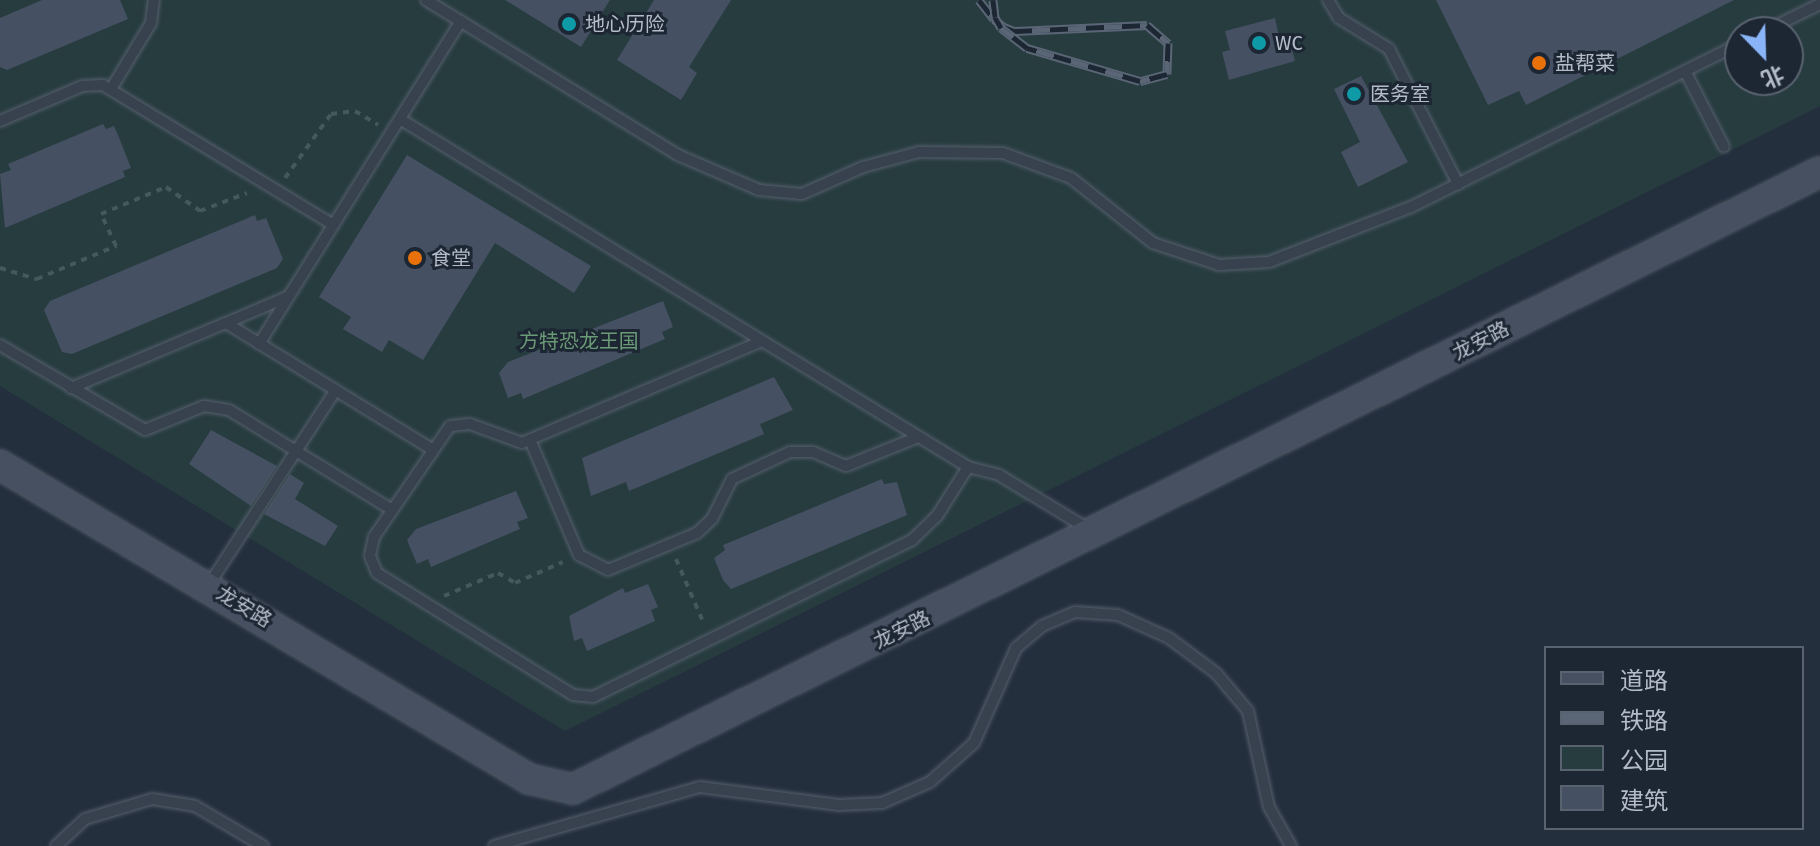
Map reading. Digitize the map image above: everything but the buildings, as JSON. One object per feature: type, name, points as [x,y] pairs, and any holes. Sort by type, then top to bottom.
[{"type":"main road","name":"龙安路","points":[[0,465],[529,779],[573,789],[1095,534],[1820,172]]},
{"type":"lane","points":[[111,89],[151,23],[154,0]]},
{"type":"lane","points":[[426,0],[678,155],[780,196],[821,189],[893,157],[949,148],[1003,153],[1071,178],[1175,254],[1243,265],[1294,254],[1458,184],[1724,52]]},
{"type":"lane","points":[[1328,0],[1339,18],[1389,49],[1458,184]]},
{"type":"lane","points":[[1796,16],[1820,4]]},
{"type":"lane","points":[[259,344],[461,21]]},
{"type":"lane","points":[[1685,71],[1724,147]]},
{"type":"lane","points":[[0,121],[82,86],[111,89],[333,225]]},
{"type":"lane","points":[[400,119],[968,467],[999,475],[1095,534]]},
{"type":"lane","points":[[71,388],[288,297]]},
{"type":"lane","points":[[226,323],[430,448]]},
{"type":"lane","points":[[762,341],[530,440],[514,444],[460,423],[430,448],[374,537],[372,564],[386,582],[583,697],[711,640],[912,540],[937,516],[968,467]]},
{"type":"lane","points":[[0,345],[145,430],[218,406],[392,510]]},
{"type":"lane","points":[[208,586],[336,390]]},
{"type":"lane","points":[[530,440],[579,555],[608,570],[670,546],[706,527],[723,489],[743,472],[801,450],[846,466],[918,437]]},
{"type":"lane","points":[[494,846],[700,787],[839,805],[882,803],[930,782],[974,743],[1016,648],[1042,626],[1075,612],[1118,615],[1169,638],[1216,673],[1248,711],[1269,807],[1291,846]]},
{"type":"lane","points":[[56,846],[85,819],[152,799],[195,806],[263,846]]},
{"type":"path","points":[[0,268],[37,279],[116,246],[101,214],[166,187],[200,211],[273,187],[331,114],[355,111],[390,134]]},
{"type":"path","points":[[670,546],[711,640]]},
{"type":"path","points":[[425,605],[498,573],[515,583],[579,555]]},
{"type":"green space","name":"方特恐龙王国","points":[[0,0],[1820,0],[1820,106],[565,731],[0,386]]},
{"type":"railway","points":[[979,0],[994,19],[1004,27],[1014,31],[1147,25],[1168,43],[1167,74],[1140,81],[1027,48],[1001,28],[995,17],[993,0]]},
{"type":"place","name":"地心历险","points":[[569,24]]},
{"type":"place","name":"WC","points":[[1259,43]]},
{"type":"place","name":"盐帮菜","points":[[1539,63]]},
{"type":"place","name":"医务室","points":[[1354,94]]},
{"type":"place","name":"食堂","points":[[415,258]]}]
